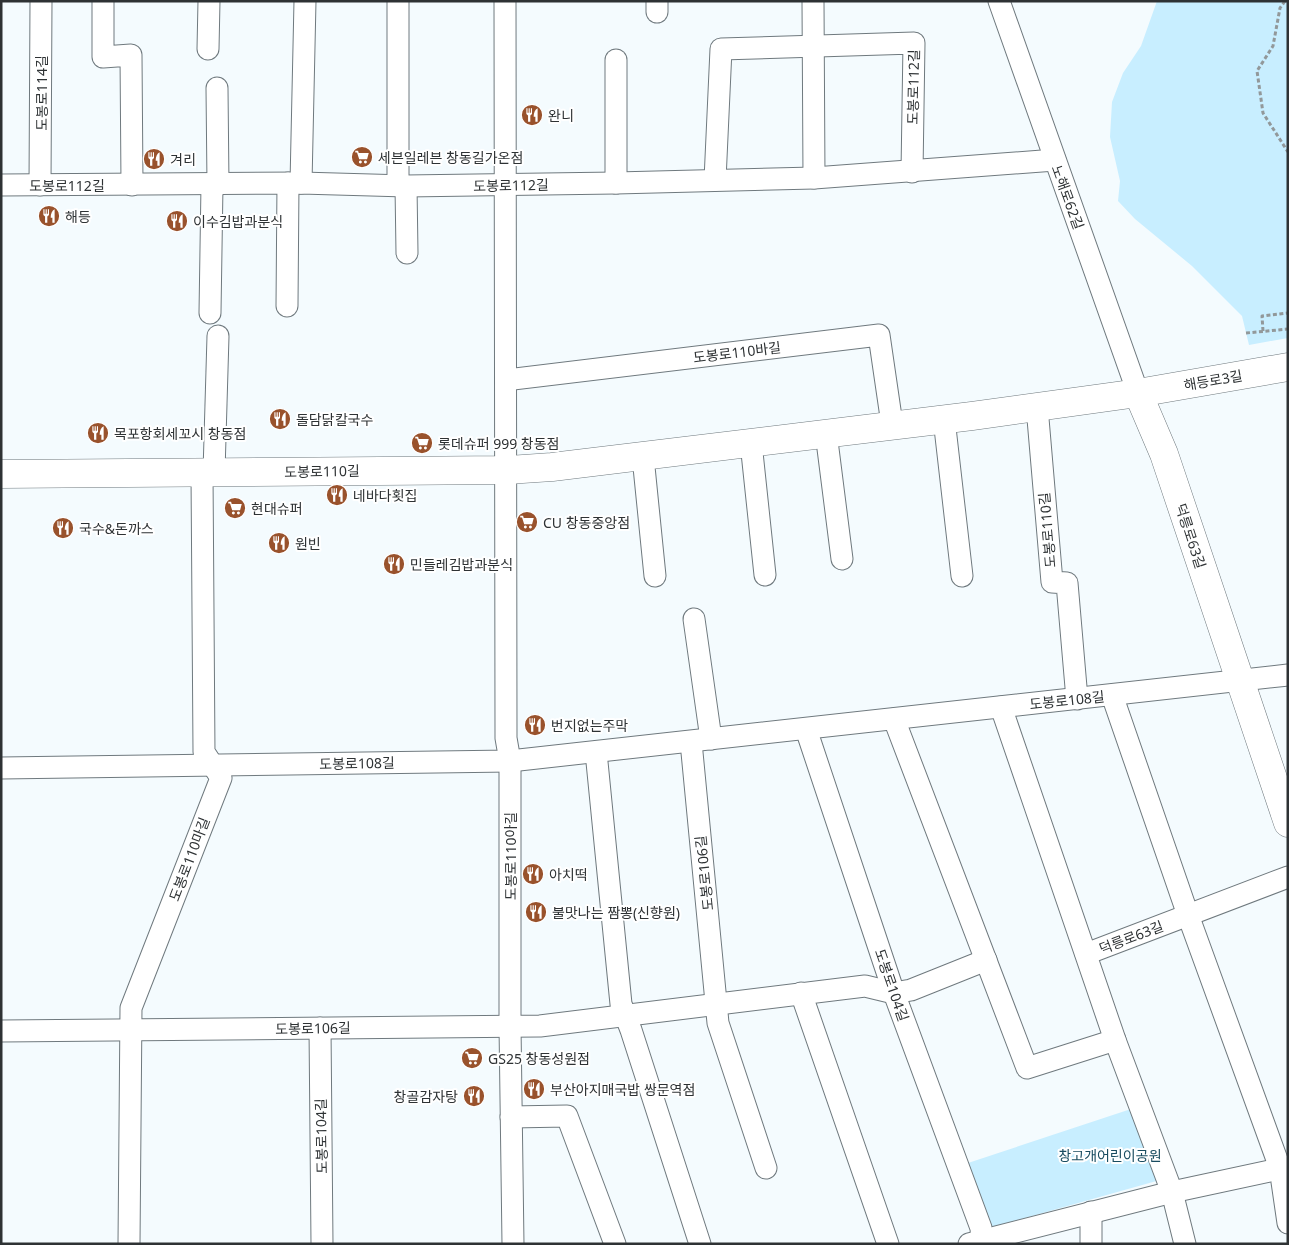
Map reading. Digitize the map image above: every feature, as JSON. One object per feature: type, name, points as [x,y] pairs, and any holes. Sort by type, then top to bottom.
[{"type":"street","name":"도봉로114길","points":[[40,185],[41,1]]},
{"type":"street","points":[[103,1],[103,57],[131,55],[132,185]]},
{"type":"street","points":[[208,49],[209,1]]},
{"type":"street","points":[[287,306],[305,1]]},
{"type":"street","points":[[398,1],[402,186],[407,253]]},
{"type":"street","points":[[505,1],[506,470]]},
{"type":"street","points":[[813,1],[814,178]]},
{"type":"street","name":"노해로62길","points":[[999,1],[1138,392]]},
{"type":"street","name":"도봉로112길","points":[[715,180],[720,50],[914,43],[912,172]]},
{"type":"street","points":[[616,60],[616,183]]},
{"type":"street","points":[[210,313],[217,88]]},
{"type":"street","name":"도봉로112길","points":[[1,185],[294,183],[402,186],[616,183],[814,178],[1055,160]]},
{"type":"street","name":"도봉로110바길","points":[[506,380],[879,335],[892,424]]},
{"type":"street","name":"도봉로110마길","points":[[129,1244],[129,1030],[131,1008],[221,778],[204,752],[208,473],[218,336]]},
{"type":"street","name":"해등로3길","points":[[1138,392],[1288,367]]},
{"type":"street","name":"도봉로110길","points":[[1,474],[506,470],[643,457],[1036,407],[1138,392]]},
{"type":"street","name":"덕릉로63길","points":[[1138,392],[1164,454],[1288,823]]},
{"type":"street","name":"도봉로110길","points":[[1036,407],[1052,582],[1067,583],[1077,699]]},
{"type":"street","points":[[944,419],[962,576]]},
{"type":"street","points":[[826,433],[842,560]]},
{"type":"street","points":[[752,443],[764,575]]},
{"type":"street","points":[[643,457],[655,576]]},
{"type":"street","name":"도봉로110아길","points":[[506,470],[506,738],[510,761],[510,1026],[513,1244]]},
{"type":"street","points":[[694,619],[701,740]]},
{"type":"street","points":[[1240,681],[1288,675]]},
{"type":"street","name":"도봉로108길","points":[[1,768],[510,761],[1240,681]]},
{"type":"street","points":[[1112,695],[1188,915],[1284,1168],[1288,1223]]},
{"type":"street","points":[[1001,707],[1115,1040],[1172,1192],[1185,1244]]},
{"type":"street","points":[[894,719],[1027,1068],[1115,1040]]},
{"type":"street","name":"도봉로104길","points":[[806,729],[894,993],[981,1228],[977,1242]]},
{"type":"street","name":"도봉로106길","points":[[701,740],[716,985],[715,1004]]},
{"type":"street","points":[[596,752],[621,1004],[700,1244]]},
{"type":"street","name":"덕릉로63길","points":[[1086,954],[1288,877]]},
{"type":"street","points":[[894,993],[911,990],[986,960]]},
{"type":"street","name":"도봉로106길","points":[[1,1032],[540,1026],[865,986],[894,993]]},
{"type":"street","points":[[801,994],[888,1244]]},
{"type":"street","points":[[715,1004],[718,1023],[766,1168]]},
{"type":"street","name":"도봉로104길","points":[[320,1028],[322,1244]]},
{"type":"street","points":[[511,1117],[568,1116],[615,1244]]},
{"type":"street","name":"도봉로104길","points":[[977,1242],[1172,1192],[1284,1168]]},
{"type":"street","points":[[1091,1212],[1091,1244]]},
{"type":"path","points":[[1285,1],[1280,8],[1273,46],[1257,71],[1263,113],[1288,152]]},
{"type":"path","points":[[1263,331],[1262,316],[1288,313]]},
{"type":"path","points":[[1246,333],[1288,329]]},
{"type":"green space","points":[[1157,1],[1288,1],[1288,338],[1249,345],[1242,316],[1192,266],[1135,219],[1118,201],[1120,181],[1110,137],[1112,102],[1123,73],[1141,46]]},
{"type":"green space","name":"창고개어린이공원","points":[[1134,1108],[1160,1180],[989,1228],[979,1191],[965,1164]]},
{"type":"place","name":"완니","points":[[532,115]]},
{"type":"place","name":"세븐일레븐 창동길가온점","points":[[362,157]]},
{"type":"place","name":"겨리","points":[[154,159]]},
{"type":"place","name":"해등","points":[[49,216]]},
{"type":"place","name":"이수김밥과분식","points":[[177,221]]},
{"type":"place","name":"돌담닭칼국수","points":[[280,419]]},
{"type":"place","name":"목포항회세꼬시 창동점","points":[[98,433]]},
{"type":"place","name":"롯데슈퍼 999 창동점","points":[[422,443]]},
{"type":"place","name":"네바다횟집","points":[[337,495]]},
{"type":"place","name":"현대슈퍼","points":[[235,508]]},
{"type":"place","name":"CU 창동중앙점","points":[[527,522]]},
{"type":"place","name":"국수&돈까스","points":[[63,528]]},
{"type":"place","name":"원빈","points":[[279,543]]},
{"type":"place","name":"민들레김밥과분식","points":[[394,564]]},
{"type":"place","name":"번지없는주막","points":[[535,725]]},
{"type":"place","name":"아치떡","points":[[533,874]]},
{"type":"place","name":"불맛나는 짬뽕(신향원)","points":[[536,912]]},
{"type":"place","name":"GS25 창동성원점","points":[[472,1058]]},
{"type":"place","name":"부산아지매국밥 쌍문역점","points":[[534,1089]]},
{"type":"place","name":"창골감자탕","points":[[474,1096]]}]
